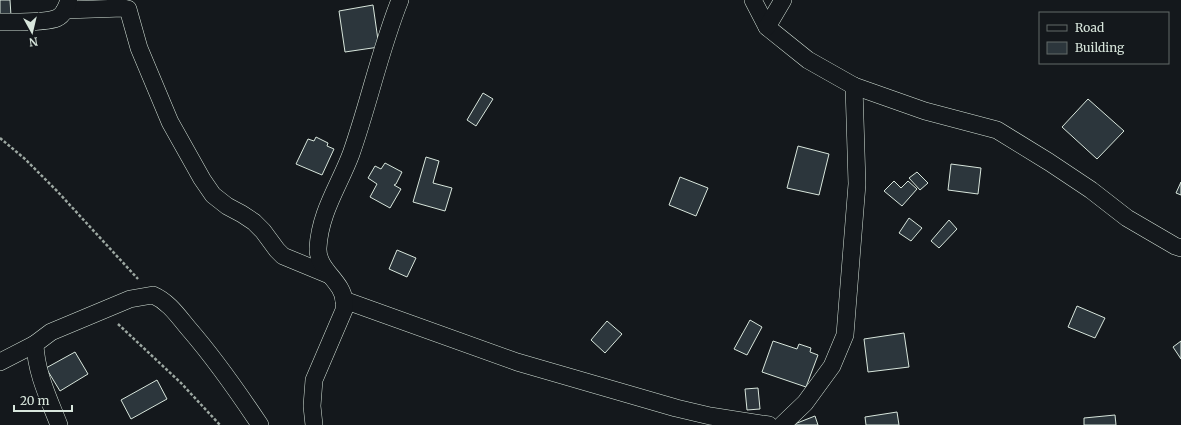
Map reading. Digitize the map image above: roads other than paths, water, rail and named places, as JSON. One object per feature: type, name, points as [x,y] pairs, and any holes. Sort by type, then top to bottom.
[{"type":"street","points":[[314,425],[312,406],[314,380],[344,310],[344,300],[341,291],[319,260],[319,236],[328,203],[350,155],[400,0]]},
{"type":"street","points":[[753,0],[767,27],[808,60],[854,86],[926,111],[996,130],[1049,162],[1127,218],[1181,248]]},
{"type":"street","points":[[767,27],[783,0]]},
{"type":"street","points":[[0,22],[58,18],[67,5],[128,9],[139,48],[170,122],[202,179],[213,195],[227,206],[254,222],[283,256],[328,274]]},
{"type":"street","points":[[782,425],[805,403],[832,366],[845,335],[857,184],[854,86]]},
{"type":"street","points":[[0,362],[35,344],[51,332],[130,300],[153,295],[167,303],[206,349],[260,425]]},
{"type":"street","points":[[344,300],[517,362],[676,408],[710,416],[769,425]]},
{"type":"street","points":[[35,344],[35,356],[39,373],[59,425]]}]
